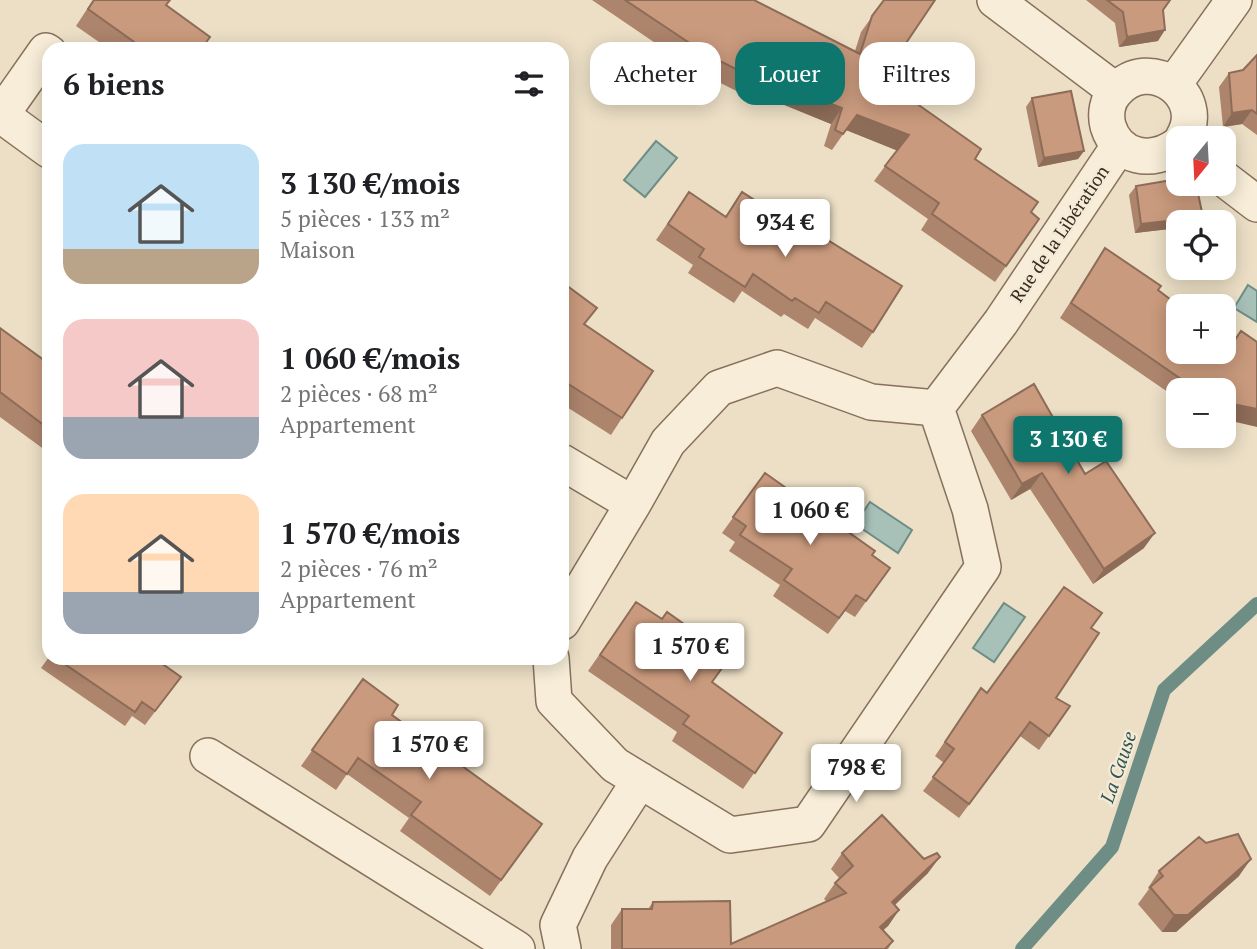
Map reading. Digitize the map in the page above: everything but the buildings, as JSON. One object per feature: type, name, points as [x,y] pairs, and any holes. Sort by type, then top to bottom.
[{"type":"street","points":[[995,0],[1116,90],[1134,77],[1148,75],[1174,84],[1188,106],[1187,126]]},
{"type":"street","points":[[1174,84],[1234,0]]},
{"type":"street","points":[[42,57],[1,115],[42,145]]},
{"type":"street","name":"Rue de la Libération","points":[[1116,90],[1107,107],[1107,121],[1119,146],[1143,157],[1157,156],[1166,151]]},
{"type":"street","name":"Rue de la Libération","points":[[936,408],[1002,322],[1119,146]]},
{"type":"street","points":[[1236,188],[1257,204]]},
{"type":"street","points":[[551,665],[554,701],[615,765],[730,835],[808,824],[983,567],[970,509],[936,408],[871,402],[777,368],[719,388],[668,442],[569,610]]},
{"type":"street","points":[[569,466],[633,504]]},
{"type":"street","points":[[208,756],[517,949]]},
{"type":"street","points":[[563,949],[558,925],[590,858],[640,780]]},
{"type":"water","points":[[656,141],[677,158],[645,197],[624,180]]},
{"type":"water","points":[[1248,285],[1257,291],[1257,322],[1236,309]]},
{"type":"water","points":[[870,502],[912,530],[898,553],[855,524]]},
{"type":"water","points":[[1004,603],[1025,617],[994,662],[973,648]]},
{"type":"waterway","name":"La Cause","points":[[1022,949],[1112,847],[1164,690],[1257,604]]}]
